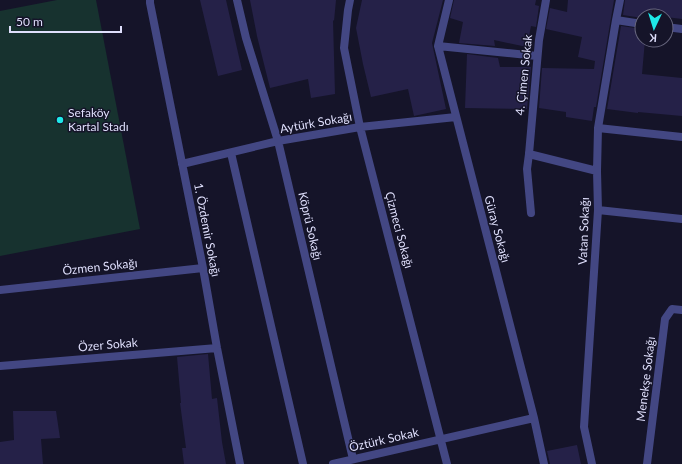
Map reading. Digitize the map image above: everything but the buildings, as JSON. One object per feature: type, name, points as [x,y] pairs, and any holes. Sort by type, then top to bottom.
[{"type":"street","name":"1. Özdemir Sokağı","points":[[150,0],[240,464]]},
{"type":"street","name":"Köprü Sokağı","points":[[237,0],[246,38],[278,142],[353,459]]},
{"type":"street","name":"Çizmeci Sokağı","points":[[350,0],[344,48],[360,127],[447,464]]},
{"type":"street","name":"Güray Sokağı","points":[[449,0],[438,46],[534,418],[544,464]]},
{"type":"street","name":"4. Çimen Sokak","points":[[531,213],[527,169],[537,56],[546,0]]},
{"type":"street","name":"Vatan Sokağı","points":[[592,464],[584,427],[598,210],[598,128],[620,0]]},
{"type":"street","points":[[616,20],[634,23]]},
{"type":"street","points":[[438,46],[537,56]]},
{"type":"street","name":"Aytürk Sokağı","points":[[182,164],[278,142],[360,127],[456,117]]},
{"type":"street","points":[[598,128],[682,137]]},
{"type":"street","points":[[231,153],[303,464]]},
{"type":"street","points":[[529,154],[597,171]]},
{"type":"street","points":[[598,210],[682,219]]},
{"type":"street","name":"Özmen Sokağı","points":[[0,290],[203,268]]},
{"type":"street","name":"Menekşe Sokağı","points":[[647,464],[666,319],[672,309],[682,310]]},
{"type":"street","name":"Özer Sokak","points":[[0,366],[217,348]]},
{"type":"street","name":"Öztürk Sokak","points":[[333,464],[534,418]]},
{"type":"green space","name":"Sefaköy Kartal Stadı","points":[[57,0],[96,0],[140,229],[0,256],[0,11]]},
{"type":"place","name":"Sefaköy Kartal Stadı","points":[[60,120]]}]
